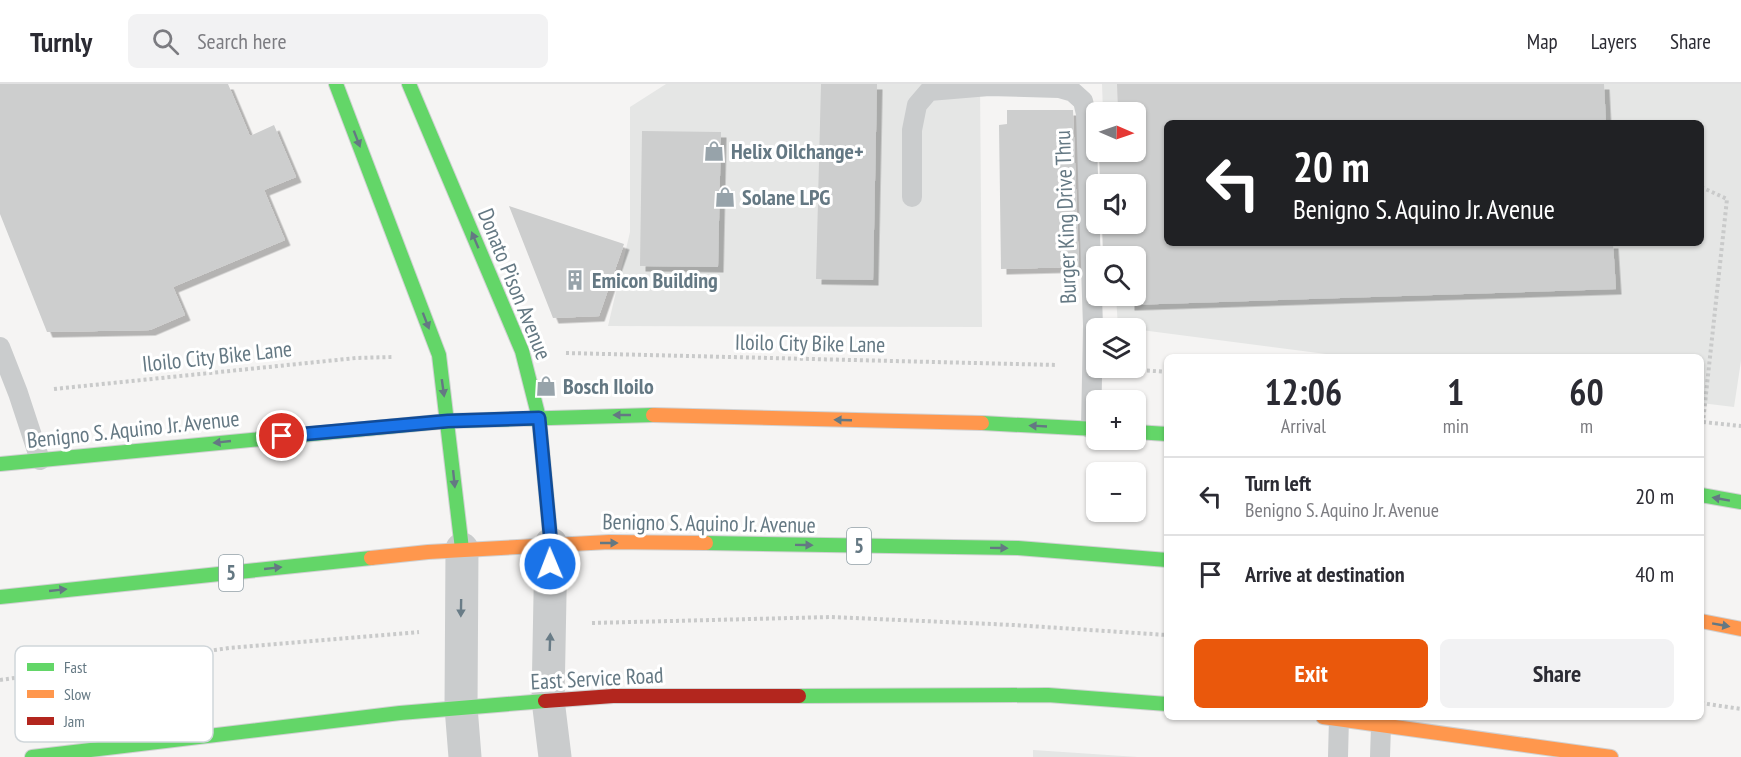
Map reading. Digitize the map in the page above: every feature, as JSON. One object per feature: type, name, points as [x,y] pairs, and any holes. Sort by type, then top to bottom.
[{"type":"main road","points":[[336,84],[439,355],[462,549]]},
{"type":"main road","name":"Donato Pison Avenue","points":[[409,84],[522,351],[539,418],[551,544]]},
{"type":"main road","name":"Benigno S. Aquino Jr. Avenue","points":[[0,464],[448,421],[539,418],[680,415],[1086,429]]},
{"type":"main road","points":[[1146,433],[1164,434]]},
{"type":"main road","points":[[1704,496],[1741,502]]},
{"type":"main road","name":"Benigno S. Aquino Jr. Avenue","points":[[0,597],[462,549],[609,542],[1018,548],[1164,560]]},
{"type":"main road","points":[[1704,622],[1741,629]]},
{"type":"main road","name":"East Service Road","points":[[213,740],[326,721],[548,700],[660,696],[1048,695],[1164,704]]},
{"type":"main road","points":[[1344,720],[1611,757]]},
{"type":"main road","name":"East Service Road","points":[[32,757],[159,749],[201,742]]},
{"type":"street","points":[[551,544],[548,700],[555,757]]},
{"type":"street","points":[[462,549],[461,707],[465,757]]},
{"type":"lane","name":"Burger King Drive Thru","points":[[912,197],[912,130],[917,105],[929,91],[989,86],[1059,88],[1073,92],[1083,101],[1086,114],[1093,318]]},
{"type":"lane","points":[[0,347],[40,460]]},
{"type":"lane","points":[[1331,720],[1338,757]]},
{"type":"lane","points":[[1380,757],[1381,726]]},
{"type":"path","points":[[1704,188],[1728,199],[1704,404]]},
{"type":"path","name":"Iloilo City Bike Lane","points":[[522,351],[704,358],[979,362],[1086,367]]},
{"type":"path","name":"Iloilo City Bike Lane","points":[[18,393],[356,358],[439,355]]},
{"type":"path","points":[[1146,370],[1164,372]]},
{"type":"path","points":[[1704,421],[1741,426]]},
{"type":"path","points":[[1704,703],[1741,709]]},
{"type":"shaded area","points":[[666,84],[980,84],[982,327],[608,326],[630,232],[630,107]]},
{"type":"shaded area","points":[[1102,84],[1741,84],[1741,361],[1734,407],[1704,403],[1704,354],[1326,354],[1146,331],[1146,318],[1117,318],[1117,306],[1146,306],[1146,246],[1112,246],[1112,234],[1146,234],[1146,174],[1107,174],[1107,162],[1146,162],[1146,102],[1103,102]]},
{"type":"shaded area","points":[[1033,750],[1138,757],[1033,757]]},
{"type":"building","points":[[0,84],[228,84],[250,136],[274,125],[296,177],[264,190],[285,240],[173,287],[185,315],[150,330],[47,332],[0,214]]},
{"type":"building","points":[[821,84],[877,84],[873,280],[816,279]]},
{"type":"building","points":[[1117,84],[1604,84],[1606,120],[1164,120],[1164,246],[1613,246],[1616,289],[1146,304],[1146,246],[1103,246],[1102,234],[1146,234],[1146,174],[1100,174],[1099,162],[1146,162],[1146,102],[1118,102]]},
{"type":"building","points":[[1007,110],[1073,110],[1079,267],[1001,269],[999,125],[1007,124]]},
{"type":"building","points":[[642,131],[721,132],[718,267],[640,266]]},
{"type":"building","name":"Emicon Building","points":[[509,206],[624,244],[599,316],[553,318]]},
{"type":"traffic: fast","points":[[336,84],[439,355],[462,549]]},
{"type":"traffic: fast","points":[[409,84],[522,351],[539,418],[551,544]]},
{"type":"traffic: fast","points":[[0,464],[448,421],[653,415]]},
{"type":"traffic: fast","points":[[982,423],[1086,428]]},
{"type":"traffic: fast","points":[[1146,433],[1164,434]]},
{"type":"traffic: fast","points":[[1704,496],[1741,502]]},
{"type":"traffic: fast","points":[[706,543],[1018,548],[1164,560]]},
{"type":"traffic: fast","points":[[0,597],[371,558]]},
{"type":"traffic: fast","points":[[799,696],[1048,695],[1164,704]]},
{"type":"traffic: fast","points":[[213,735],[400,713],[545,701]]},
{"type":"traffic: fast","points":[[32,757],[157,742]]},
{"type":"traffic: slow","points":[[653,415],[982,423]]},
{"type":"traffic: slow","points":[[371,558],[428,552],[609,542],[706,543]]},
{"type":"traffic: slow","points":[[1704,622],[1741,629]]},
{"type":"traffic: slow","points":[[1345,720],[1611,757]]},
{"type":"traffic: jam","points":[[545,701],[613,696],[799,696]]},
{"type":"place","name":"Helix Oilchange+","points":[[714,151]]},
{"type":"place","name":"Solane LPG","points":[[725,197]]},
{"type":"place","name":"Emicon Building","points":[[575,280]]},
{"type":"place","name":"Bosch Iloilo","points":[[546,386]]},
{"type":"route","points":[[282,436],[448,421],[539,418],[551,544],[550,564]]}]
